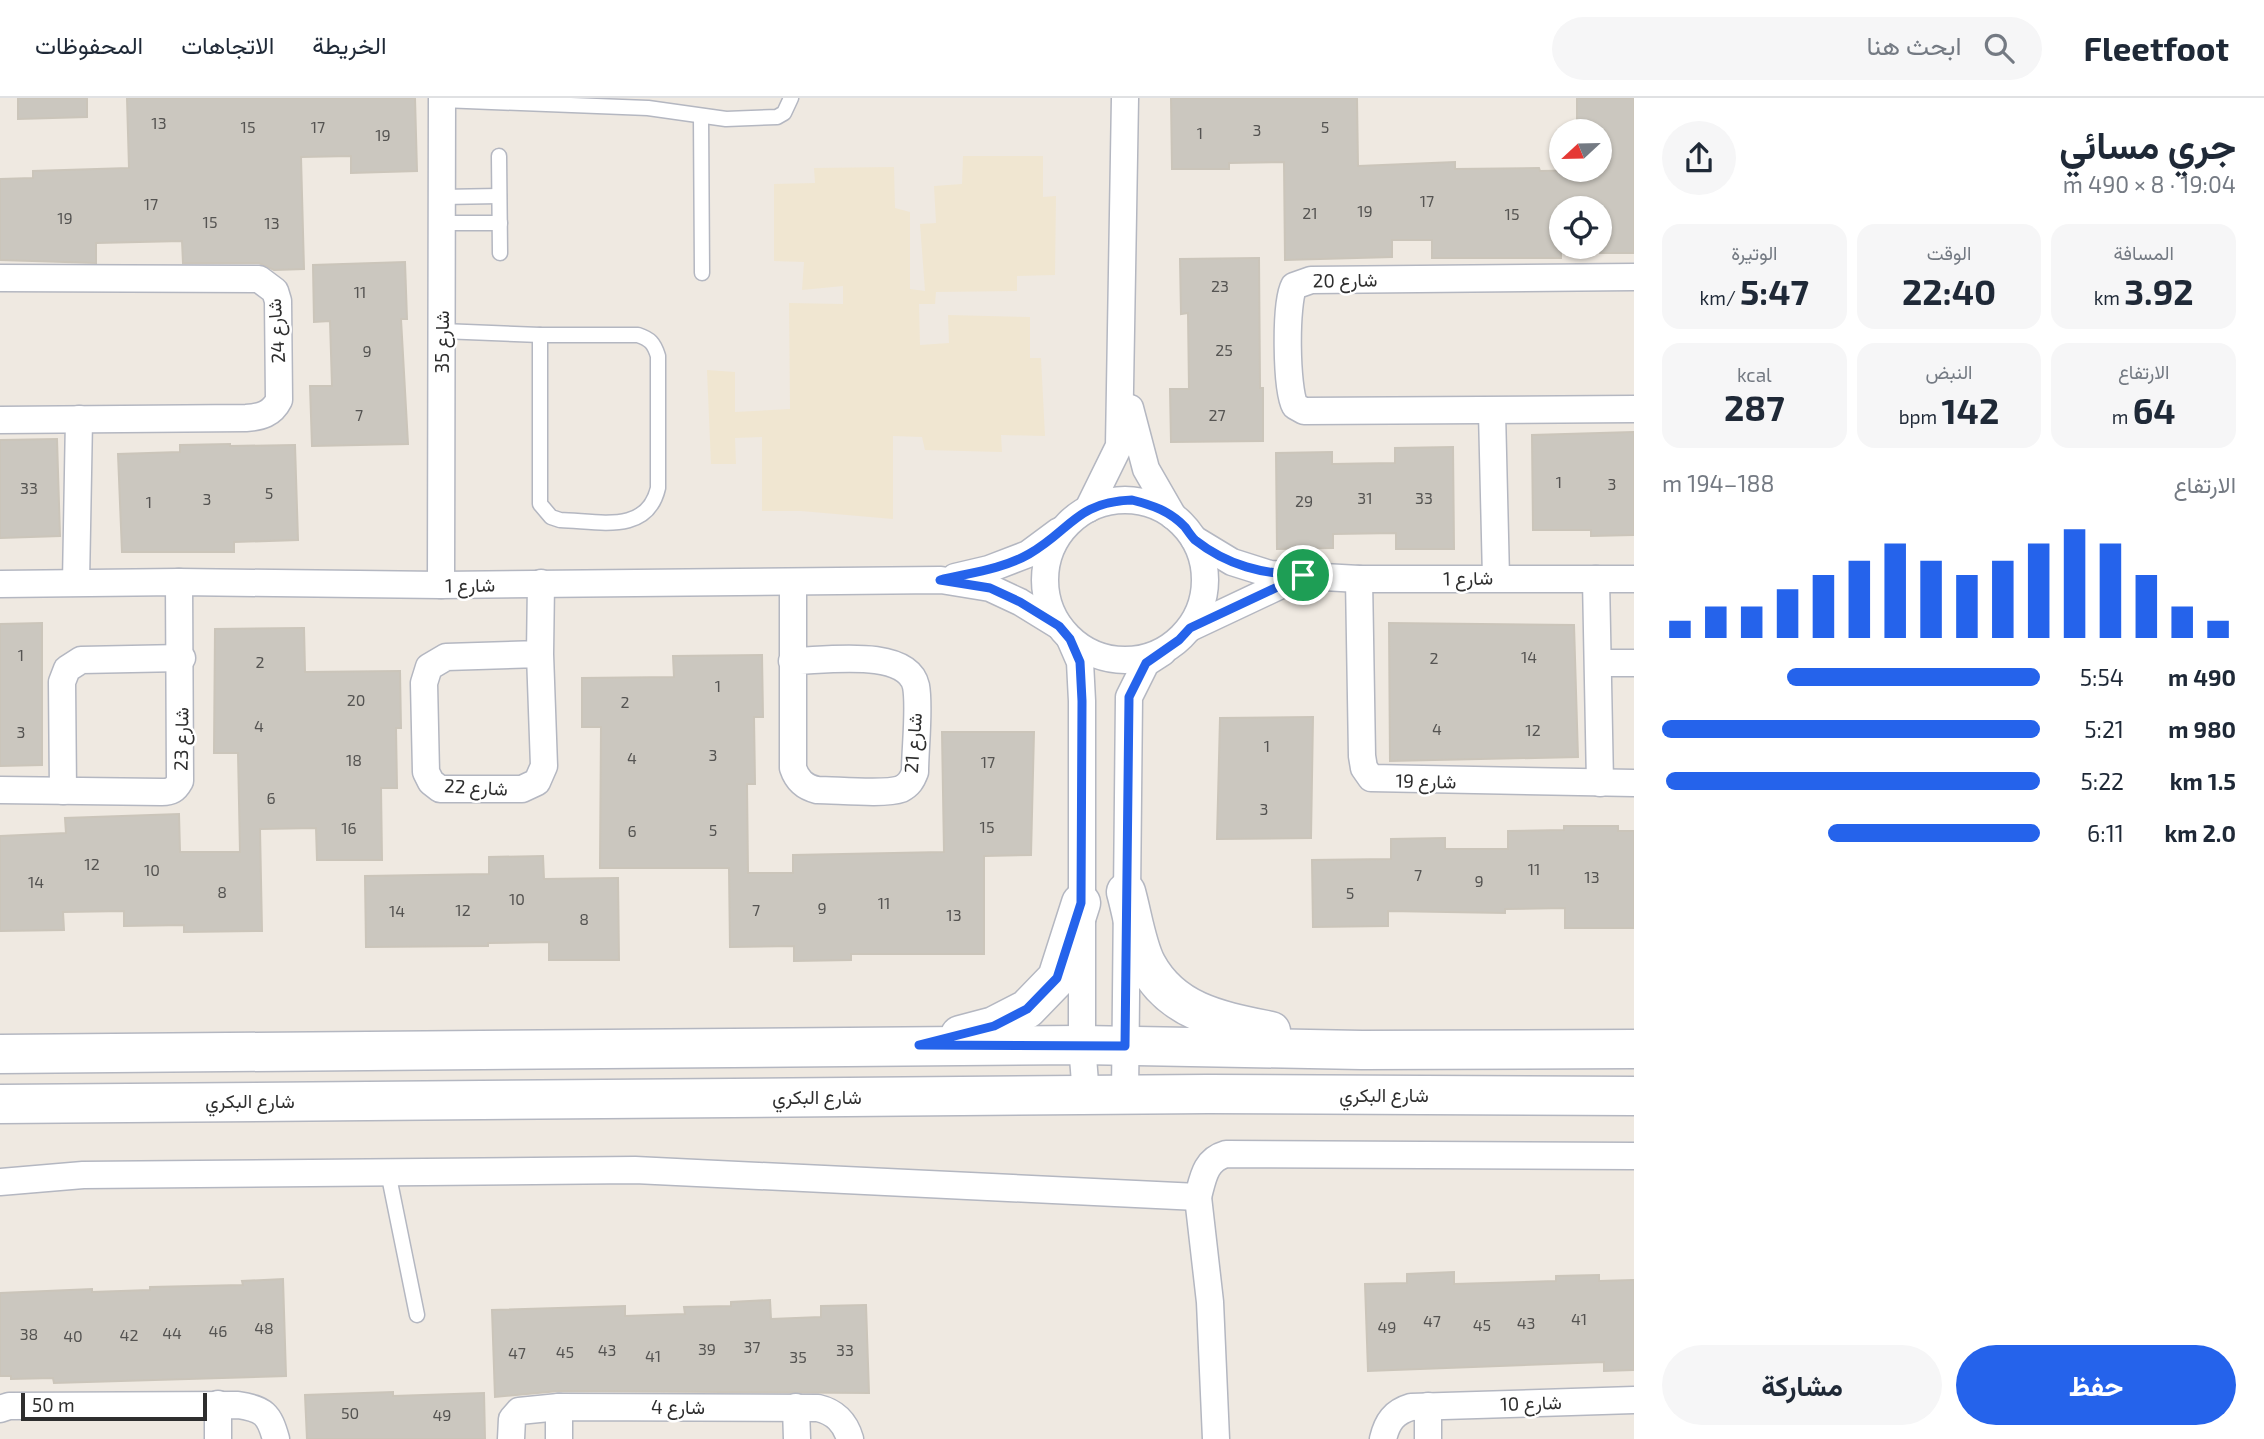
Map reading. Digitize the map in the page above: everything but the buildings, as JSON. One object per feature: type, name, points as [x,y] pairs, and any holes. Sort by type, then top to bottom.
[{"type":"main road","points":[[1126,892],[1146,964],[1174,999],[1212,1019],[1362,1050]]},
{"type":"main road","points":[[919,1045],[994,1026],[1027,1009],[1057,978],[1081,903]]},
{"type":"main road","points":[[0,1054],[919,1045],[1362,1050],[1634,1049]]},
{"type":"main road","name":"شارع البكري","points":[[0,1104],[1086,1096],[1634,1096]]},
{"type":"street","points":[[1088,509],[1119,446],[1125,98]]},
{"type":"street","name":"شارع 35","points":[[441,585],[442,99]]},
{"type":"street","name":"شارع 20","points":[[1634,277],[1311,280],[1294,286],[1289,302],[1290,390],[1295,406],[1310,413],[1634,410]]},
{"type":"street","name":"شارع 24","points":[[0,278],[260,279],[275,290],[278,301],[279,400],[275,408],[267,414],[246,418],[0,419]]},
{"type":"street","points":[[1122,369],[1136,440],[1146,469],[1173,516],[1194,539],[1203,561],[1205,584],[1201,607],[1190,628],[1146,663],[1129,697],[1125,1096]]},
{"type":"street","points":[[1492,412],[1496,578]]},
{"type":"street","points":[[76,582],[79,419]]},
{"type":"street","points":[[1086,1096],[1082,1045],[1080,662],[1048,602],[1045,575],[1051,548],[1066,526],[1088,509],[1109,501],[1132,500],[1153,505],[1173,516]]},
{"type":"street","name":"شارع 1","points":[[940,580],[989,569],[1028,554],[1066,526]]},
{"type":"street","name":"شارع 1","points":[[1194,539],[1232,562],[1270,574],[1359,579],[1634,579]]},
{"type":"street","name":"شارع 1","points":[[1190,628],[1303,575]]},
{"type":"street","name":"شارع 19","points":[[1359,579],[1362,756],[1364,768],[1371,778],[1634,783]]},
{"type":"street","points":[[1596,579],[1600,783]]},
{"type":"street","name":"شارع 1","points":[[0,584],[179,582],[441,585],[940,580],[990,588],[1020,602],[1065,632]]},
{"type":"street","name":"شارع 23","points":[[0,790],[171,792],[177,788],[180,781],[182,658],[179,582]]},
{"type":"street","name":"شارع 21","points":[[792,661],[887,660],[907,670],[916,687],[915,772],[911,782],[900,789],[888,791],[817,790],[800,782],[793,768],[792,661],[793,582]]},
{"type":"street","name":"شارع 22","points":[[540,654],[446,657],[429,667],[424,683],[426,772],[431,782],[440,789],[522,789],[537,782],[544,766],[540,654],[541,583]]},
{"type":"street","points":[[1065,632],[1091,653],[1117,660],[1142,659],[1166,649]]},
{"type":"street","points":[[63,791],[62,682],[66,669],[81,660],[182,658]]},
{"type":"street","points":[[1599,663],[1634,663]]},
{"type":"street","points":[[1216,1439],[1210,1302],[1198,1197],[1203,1174],[1215,1158],[1226,1154],[1634,1156]]},
{"type":"street","points":[[0,1182],[83,1175],[635,1170],[1198,1197]]},
{"type":"street","name":"شارع 10","points":[[1383,1439],[1392,1418],[1400,1411],[1428,1406],[1634,1400]]},
{"type":"street","points":[[0,1409],[9,1406],[218,1405],[256,1408],[271,1419],[276,1439]]},
{"type":"street","points":[[218,1405],[218,1439]]},
{"type":"street","points":[[1428,1406],[1428,1439]]},
{"type":"street","points":[[559,1407],[559,1439]]},
{"type":"street","name":"شارع 4","points":[[511,1439],[512,1419],[519,1411],[559,1407],[796,1407],[831,1411],[847,1428],[850,1439]]},
{"type":"street","points":[[796,1407],[797,1439]]},
{"type":"lane","points":[[442,99],[648,108],[726,119],[777,117],[789,107],[791,98]]},
{"type":"lane","points":[[701,116],[702,273]]},
{"type":"lane","points":[[499,156],[500,253]]},
{"type":"lane","points":[[442,197],[499,196]]},
{"type":"lane","points":[[442,223],[500,223]]},
{"type":"lane","points":[[442,331],[638,335],[648,338],[655,346],[658,356],[658,488],[648,511],[638,518],[625,522],[560,520],[551,517],[540,504],[540,335]]},
{"type":"lane","points":[[388,1172],[417,1315]]},
{"type":"shaded area","points":[[963,156],[1043,156],[1043,197],[1056,196],[1055,275],[1017,276],[1017,291],[936,292],[935,304],[919,304],[920,345],[949,343],[948,315],[1030,317],[1030,358],[1041,358],[1045,436],[1001,435],[1002,452],[925,450],[922,437],[893,436],[893,519],[801,511],[762,511],[762,437],[735,438],[736,464],[711,464],[707,370],[735,372],[735,412],[790,409],[789,303],[843,304],[843,286],[802,290],[804,262],[774,261],[774,184],[815,183],[814,168],[894,167],[895,208],[910,212],[910,289],[925,291],[920,224],[936,223],[934,186],[962,184]]},
{"type":"route","points":[[1132,500],[1153,505],[1173,516],[1194,539],[1232,562],[1270,574],[1303,575],[1190,628],[1179,640],[1146,663],[1129,697],[1125,1046],[919,1045],[994,1026],[1027,1009],[1057,978],[1081,903],[1082,701],[1080,662],[1070,639],[1059,626],[1020,602],[990,588],[940,580],[989,569],[1028,554],[1088,509],[1109,501],[1132,500]]}]
